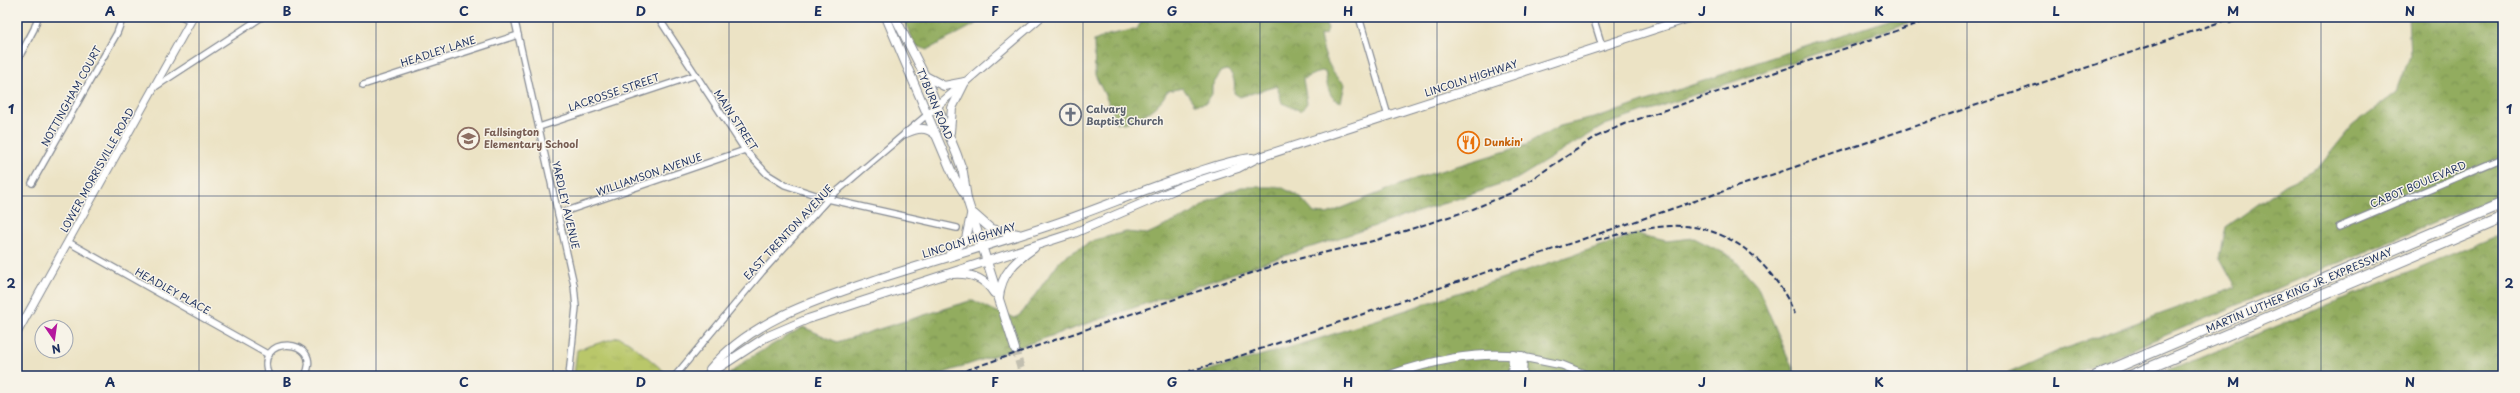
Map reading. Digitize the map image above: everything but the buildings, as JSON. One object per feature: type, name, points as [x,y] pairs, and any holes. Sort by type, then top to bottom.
[{"type":"highway","name":"MARTIN LUTHER KING JR. EXPRESSWAY","points":[[2096,376],[2503,203]]},
{"type":"highway","name":"MARTIN LUTHER KING JR. EXPRESSWAY","points":[[2130,376],[2503,218]]},
{"type":"highway","points":[[1513,376],[1518,356]]},
{"type":"highway","points":[[1518,356],[1521,376]]},
{"type":"main road","name":"TYBURN ROAD","points":[[886,17],[953,175],[967,199],[1014,349]]},
{"type":"main road","name":"TYBURN ROAD","points":[[896,17],[938,105],[963,172],[967,199]]},
{"type":"main road","name":"LINCOLN HIGHWAY","points":[[705,376],[756,343],[786,327],[942,274],[1085,229],[1183,186],[1238,168],[1256,158],[1692,17]]},
{"type":"main road","points":[[925,76],[944,86],[965,82]]},
{"type":"main road","points":[[951,140],[950,126],[952,108],[965,82]]},
{"type":"main road","points":[[903,135],[925,129],[938,137]]},
{"type":"main road","name":"LINCOLN HIGHWAY","points":[[705,376],[730,349],[781,316],[842,291],[1028,233],[1167,182],[1235,160],[1256,158]]},
{"type":"main road","points":[[971,210],[984,224],[998,232],[1028,233]]},
{"type":"main road","points":[[944,258],[958,249],[966,239],[970,225],[971,210]]},
{"type":"main road","points":[[999,300],[1002,283],[1009,269],[1039,244]]},
{"type":"main road","points":[[942,274],[975,276],[987,284],[999,300]]},
{"type":"main road","points":[[1387,376],[1434,361],[1459,356],[1518,356]]},
{"type":"street","points":[[17,61],[34,29],[38,17]]},
{"type":"street","name":"NOTTINGHAM COURT","points":[[32,183],[117,33],[123,17]]},
{"type":"street","points":[[183,17],[192,19]]},
{"type":"street","points":[[155,87],[262,17]]},
{"type":"street","name":"YARDLEY AVENUE","points":[[514,17],[576,294],[569,376]]},
{"type":"street","name":"MAIN STREET","points":[[658,17],[745,150],[760,169],[775,180],[828,199],[957,228]]},
{"type":"street","points":[[928,114],[1041,17]]},
{"type":"street","points":[[1359,17],[1388,116]]},
{"type":"street","points":[[1593,17],[1602,46]]},
{"type":"street","name":"LOWER MORRISVILLE ROAD","points":[[17,333],[192,19]]},
{"type":"street","name":"HEADLEY LANE","points":[[363,85],[518,35]]},
{"type":"street","name":"LACROSSE STREET","points":[[539,127],[696,75]]},
{"type":"street","name":"EAST TRENTON AVENUE","points":[[675,376],[762,272],[828,199],[928,114]]},
{"type":"street","name":"WILLIAMSON AVENUE","points":[[558,214],[745,150]]},
{"type":"street","name":"CABOT BOULEVARD","points":[[2339,227],[2503,158]]},
{"type":"street","name":"HEADLEY PLACE","points":[[68,242],[269,355]]},
{"type":"street","points":[[269,376],[266,366],[269,355],[281,345],[297,347],[307,359],[308,369],[305,376]]},
{"type":"street","points":[[1518,356],[1562,365],[1588,376]]},
{"type":"green space","points":[[902,17],[984,17],[974,25],[927,50],[916,46]]},
{"type":"green space","points":[[1144,17],[1322,17],[1328,28],[1326,34],[1320,35],[1325,56],[1331,69],[1345,84],[1341,102],[1337,101],[1331,95],[1325,72],[1321,71],[1303,79],[1307,103],[1301,111],[1282,103],[1277,86],[1240,97],[1234,93],[1234,80],[1232,75],[1227,70],[1222,71],[1212,86],[1212,94],[1206,103],[1195,105],[1183,88],[1167,91],[1159,103],[1146,114],[1130,121],[1116,123],[1112,110],[1095,75],[1094,41],[1108,35],[1137,29]]},
{"type":"green space","points":[[1898,17],[1925,17],[1605,125],[1515,180],[1284,256],[935,376],[727,376],[746,360],[803,327],[837,342],[973,300],[992,310],[1015,318],[1022,313],[1061,259],[1094,240],[1126,232],[1147,234],[1191,214],[1209,201],[1241,187],[1281,187],[1300,197],[1314,213],[1327,214],[1417,178],[1526,145],[1560,126],[1606,115],[1761,61]]},
{"type":"green space","points":[[2408,17],[2503,17],[2503,194],[2068,376],[2002,376],[2058,351],[2236,287],[2220,258],[2226,227],[2285,185],[2319,167],[2352,126],[2397,91],[2410,56]]},
{"type":"green space","points":[[2503,233],[2503,376],[2156,376]]},
{"type":"green space","points":[[1637,234],[1666,241],[1694,238],[1732,257],[1757,285],[1796,376],[1188,376],[1309,342]]},
{"type":"green space","points":[[618,337],[629,342],[665,372],[663,376],[574,376],[577,350]]},
{"type":"tunnel","points":[[1015,349],[1023,376]]},
{"type":"railway","points":[[949,376],[1281,263],[1377,240],[1473,209],[1511,193],[1594,138],[1624,124],[1937,17]]},
{"type":"railway","points":[[1172,376],[1231,359],[2235,17]]},
{"type":"railway","points":[[2229,23],[2248,17]]},
{"type":"railway","points":[[1596,240],[1633,231],[1671,226],[1692,227],[1712,231],[1730,239],[1761,263],[1786,296],[1795,314]]},
{"type":"place","name":"Calvary Baptist Church","points":[[1071,115]]},
{"type":"place","name":"Fallsington Elementary School","points":[[468,138]]},
{"type":"place","name":"Dunkin'","points":[[1469,142]]}]
